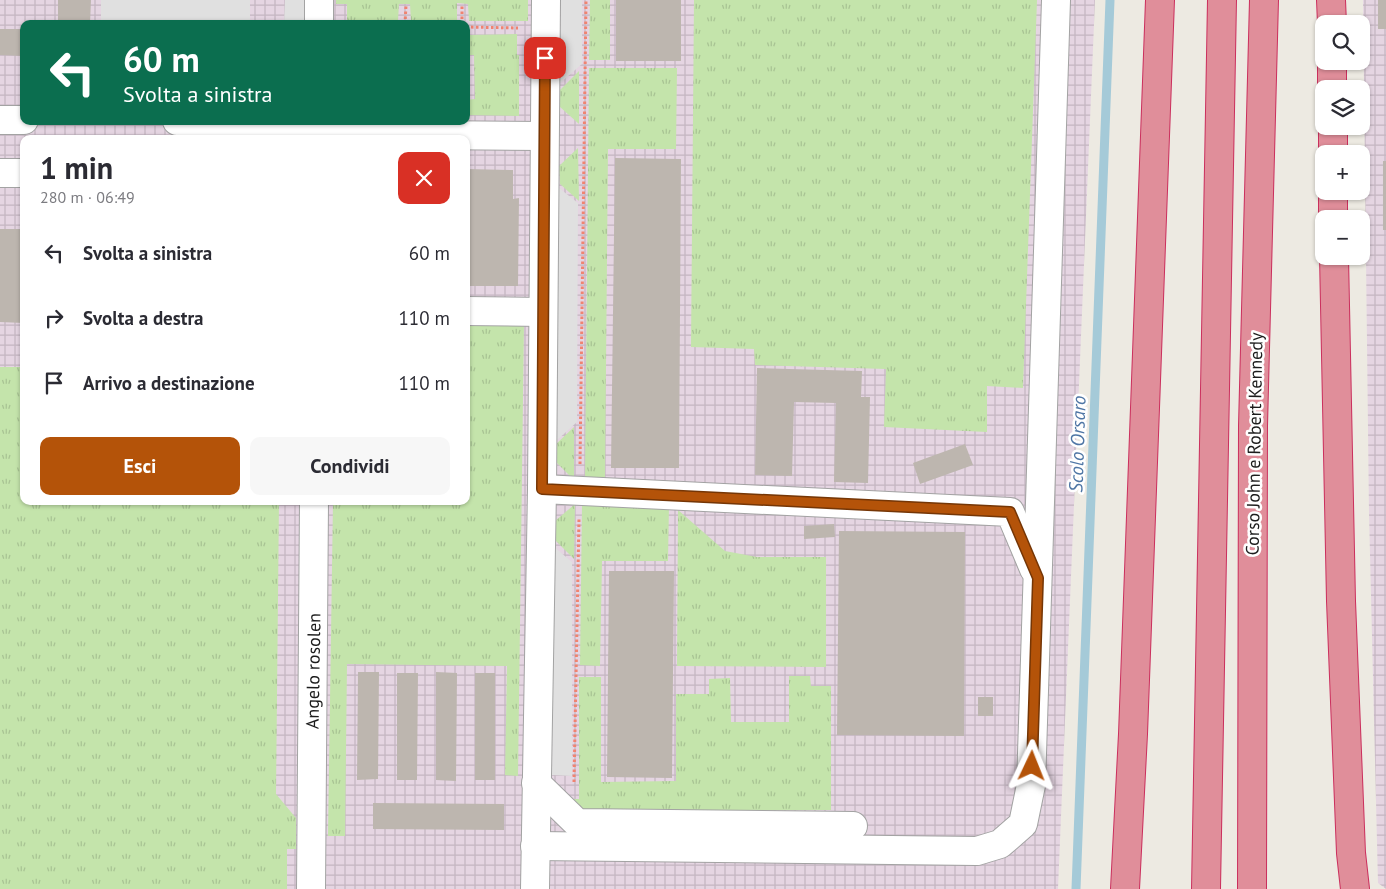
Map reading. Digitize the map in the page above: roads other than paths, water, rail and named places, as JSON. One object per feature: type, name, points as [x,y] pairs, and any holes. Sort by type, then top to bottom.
[{"type":"highway","points":[[1125,889],[1133,734],[1160,0]]},
{"type":"highway","points":[[1206,889],[1222,0]]},
{"type":"highway","name":"Corso John e Robert Kennedy","points":[[1252,889],[1253,426],[1264,0]]},
{"type":"highway","points":[[1331,0],[1332,15]]},
{"type":"highway","points":[[1334,265],[1341,592],[1351,853],[1355,889]]},
{"type":"lane","points":[[319,0],[319,20]]},
{"type":"lane","points":[[534,889],[542,489],[546,0]]},
{"type":"lane","points":[[535,846],[977,851],[1000,844],[1023,824],[1031,785],[1056,0]]},
{"type":"lane","points":[[0,120],[20,120]]},
{"type":"lane","points":[[318,131],[544,136]]},
{"type":"lane","points":[[0,173],[20,173]]},
{"type":"lane","points":[[470,311],[542,312]]},
{"type":"lane","points":[[542,489],[1010,512],[1038,578]]},
{"type":"lane","name":"Angelo rosolen","points":[[311,889],[314,505]]},
{"type":"lane","points":[[536,784],[577,823],[853,826]]},
{"type":"waterway","name":"Scolo Orsaro","points":[[1076,889],[1110,0]]}]
